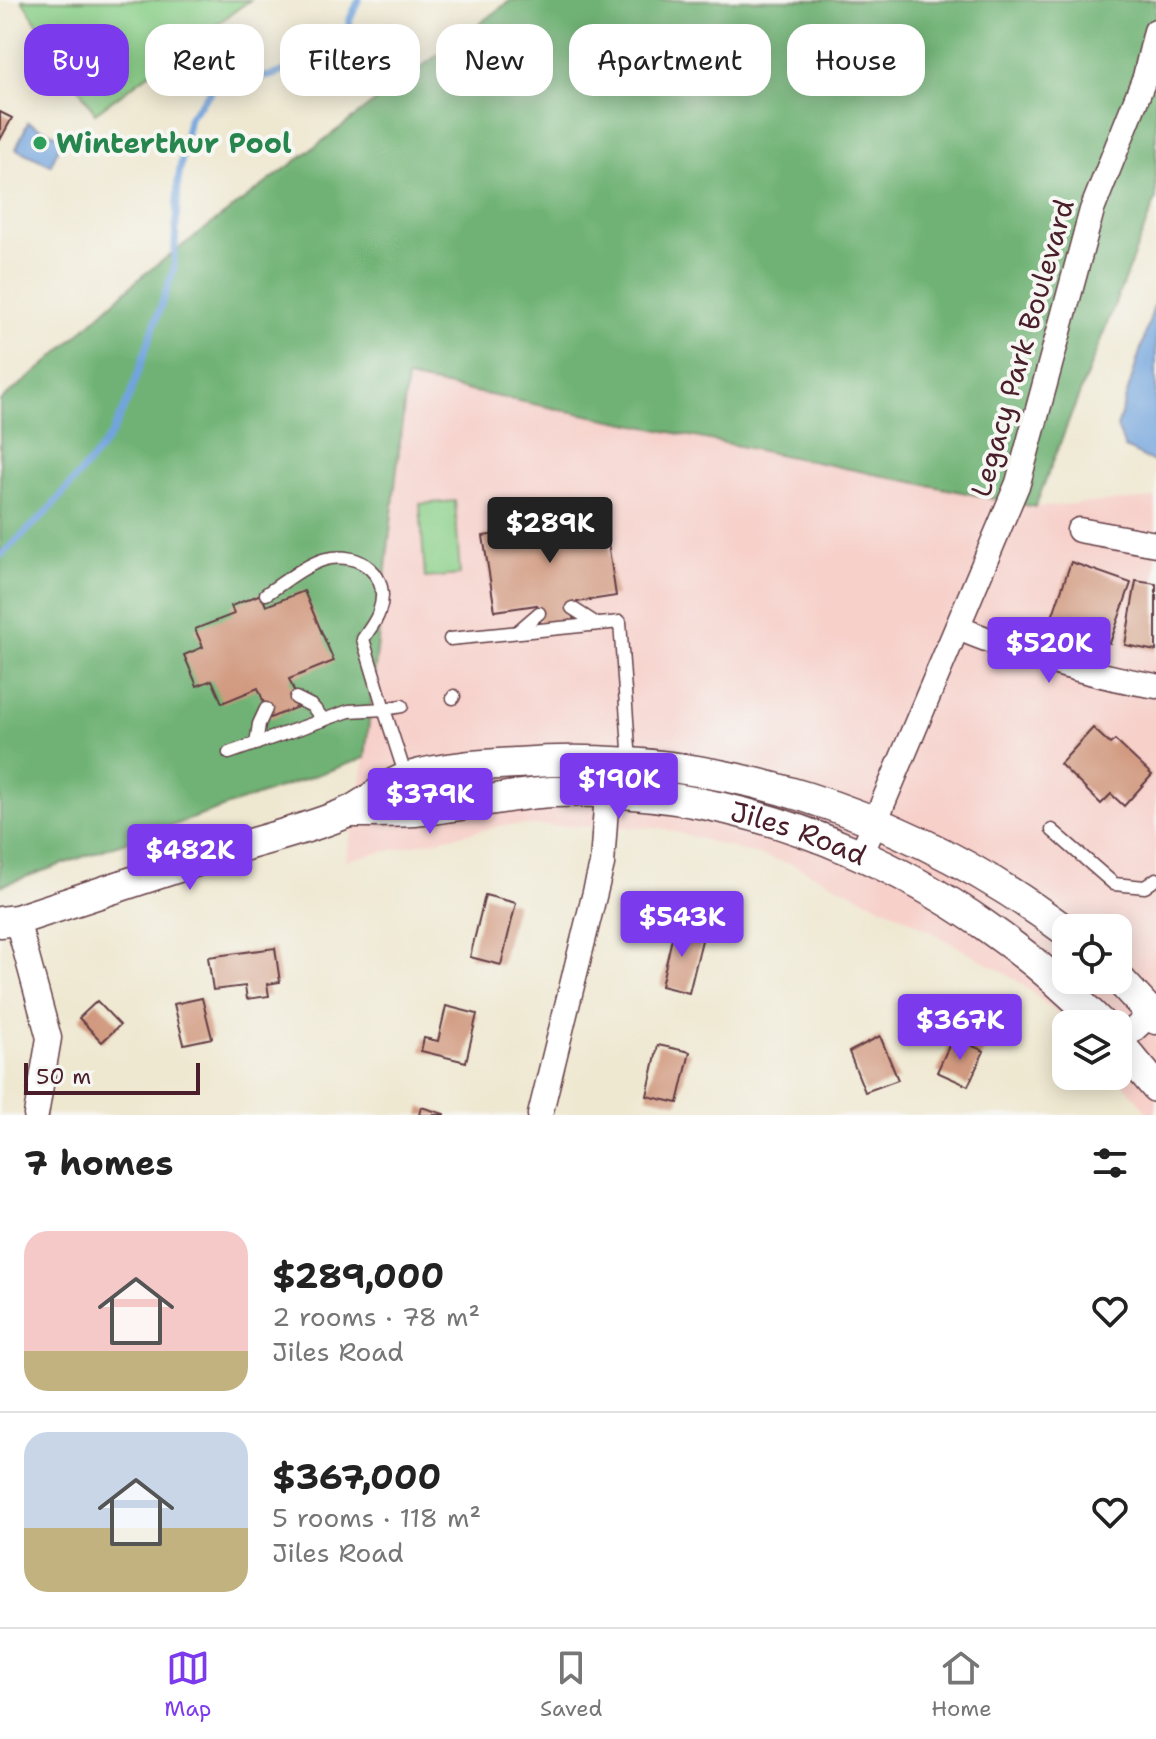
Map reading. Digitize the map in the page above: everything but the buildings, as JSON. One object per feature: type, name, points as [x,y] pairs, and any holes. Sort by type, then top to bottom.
[{"type":"street","name":"Legacy Park Boulevard","points":[[861,855],[1018,483],[1092,210],[1145,77],[1156,31]]},
{"type":"street","points":[[1079,530],[1156,544]]},
{"type":"street","points":[[958,628],[1006,648],[1121,681],[1156,686]]},
{"type":"street","name":"Jiles Road","points":[[6,924],[347,812],[407,777],[471,766],[546,760],[630,762],[719,772],[806,795],[946,855],[1025,900],[1052,920]]},
{"type":"street","name":"Jiles Road","points":[[347,812],[417,811],[554,792],[667,799],[768,819],[815,834],[861,855],[996,933],[1038,965],[1086,1010]]},
{"type":"street","points":[[540,1115],[602,864],[607,793]]},
{"type":"street","points":[[6,924],[49,1038],[36,1115]]},
{"type":"street","points":[[1132,992],[1154,1014],[1132,1026]]},
{"type":"street","name":"Jiles Road","points":[[1132,1059],[1156,1087]]},
{"type":"lane","points":[[266,594],[322,560],[355,557],[364,561],[380,585],[382,600],[379,614],[363,639],[407,777]]},
{"type":"lane","points":[[572,608],[597,624]]},
{"type":"lane","points":[[517,632],[539,613]]},
{"type":"lane","points":[[450,639],[620,622],[630,762]]},
{"type":"lane","points":[[296,698],[312,706],[324,720]]},
{"type":"lane","points":[[229,753],[349,711],[402,706]]},
{"type":"lane","points":[[256,744],[259,724],[266,709]]},
{"type":"lane","points":[[1052,830],[1114,884],[1145,887],[1156,879]]},
{"type":"shaded area","points":[[407,378],[1035,507],[1156,498],[1156,1115],[1149,1115],[1129,1090],[1132,1090],[1132,1010],[1054,1010],[1014,978],[908,919],[794,865],[661,828],[505,825],[346,860],[365,758]]},
{"type":"green space","points":[[22,0],[250,0],[217,24],[145,24],[145,77],[129,88],[129,24],[38,24]]},
{"type":"green space","points":[[511,0],[1156,0],[1156,199],[1035,507],[407,378],[365,758],[0,886],[0,401],[45,365],[142,276],[383,96],[420,96],[420,68],[436,56],[436,96],[553,96],[553,24],[479,24]]},
{"type":"green space","points":[[84,96],[118,96],[95,113]]},
{"type":"green space","points":[[455,501],[460,575],[425,578],[420,504]]},
{"type":"water","name":"Winterthur Pool","points":[[28,122],[63,138],[51,165],[16,149]]},
{"type":"water","points":[[1156,299],[1156,463],[1125,448],[1117,427]]},
{"type":"waterway","points":[[0,556],[48,511],[99,451],[111,435],[130,396],[174,268],[178,181],[189,118],[216,85],[227,80],[270,76],[305,64],[333,47],[347,49],[350,19],[359,0]]},
{"type":"place","name":"Winterthur Pool","points":[[40,143]]}]
